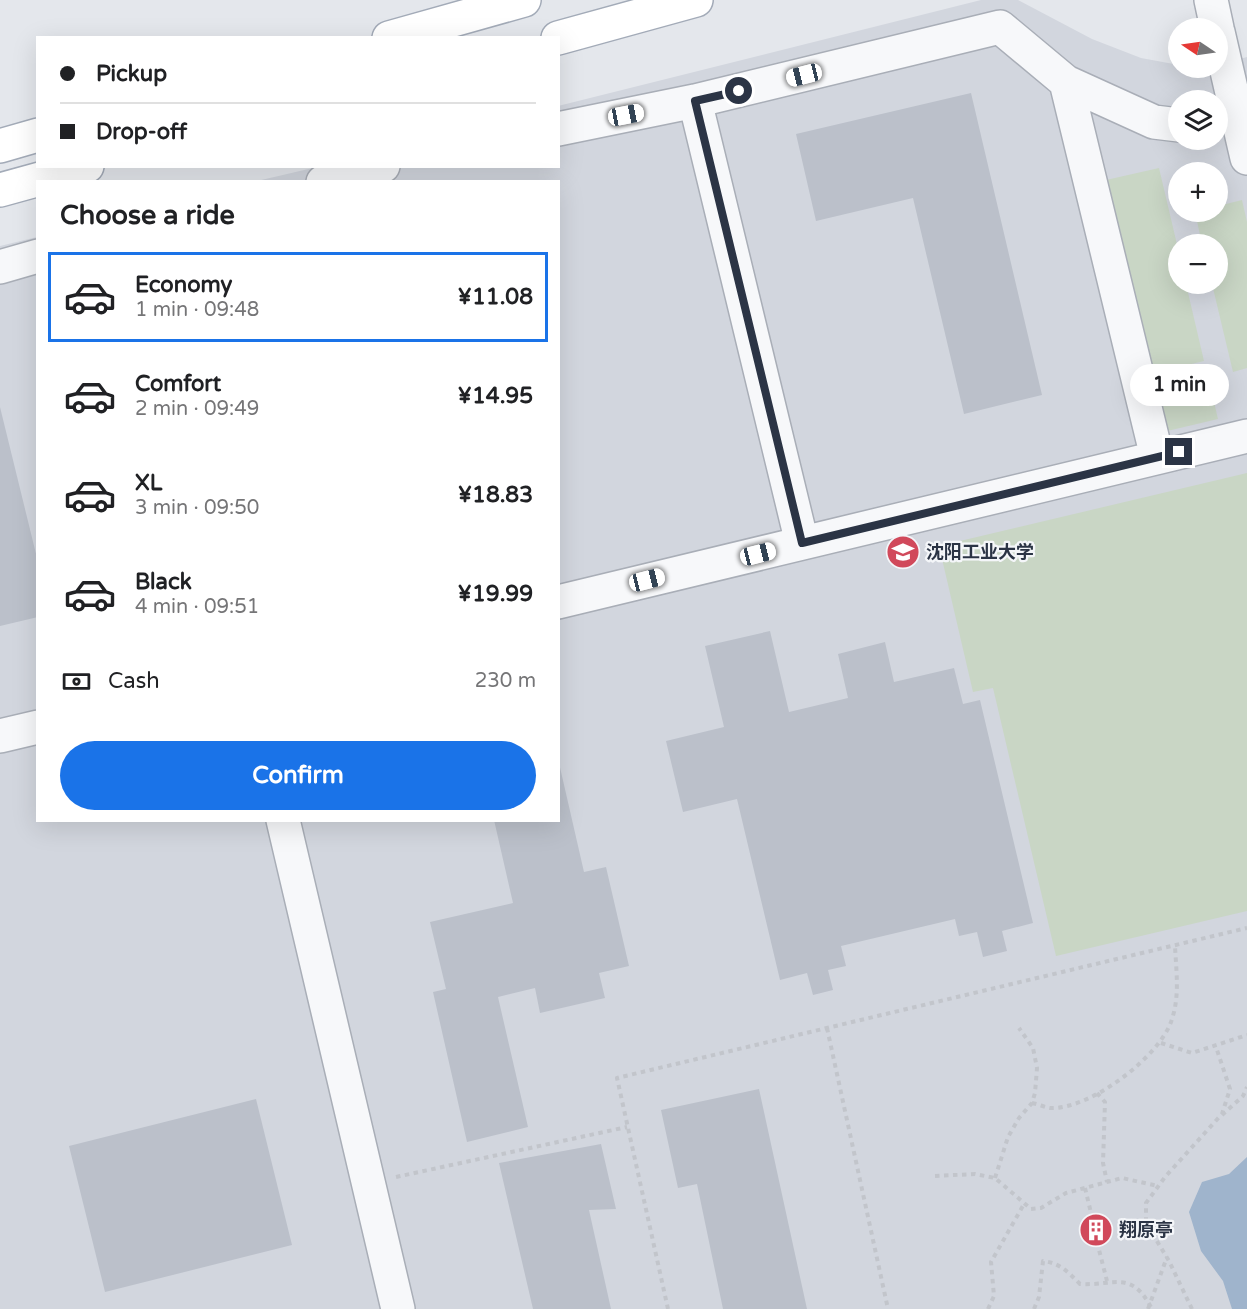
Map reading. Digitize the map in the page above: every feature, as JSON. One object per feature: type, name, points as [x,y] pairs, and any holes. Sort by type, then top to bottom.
[{"type":"main road","points":[[396,36],[524,0]]},
{"type":"main road","points":[[560,37],[696,0]]},
{"type":"main road","points":[[0,146],[36,136]]},
{"type":"main road","points":[[36,180],[80,168]]},
{"type":"main road","points":[[0,190],[36,180]]},
{"type":"street","points":[[1211,0],[1215,18]]},
{"type":"street","points":[[560,129],[695,101],[1000,27],[1066,82],[1155,122],[1168,124]]},
{"type":"street","points":[[1227,78],[1238,138]]},
{"type":"street","points":[[1066,82],[1157,457]]},
{"type":"street","points":[[695,101],[802,543]]},
{"type":"street","points":[[330,180],[376,168]]},
{"type":"street","points":[[0,267],[36,257]]},
{"type":"street","points":[[560,602],[1247,436]]},
{"type":"street","points":[[0,736],[36,727]]},
{"type":"street","points":[[283,822],[398,1309]]},
{"type":"path","points":[[668,1309],[616,1078],[1247,928]]},
{"type":"path","points":[[1032,1103],[1051,1108],[1097,1093],[1137,1067],[1161,1043],[1172,1021],[1178,996],[1175,945]]},
{"type":"path","points":[[827,1028],[888,1309]]},
{"type":"path","points":[[995,1178],[1008,1137],[1019,1118],[1032,1103],[1037,1068],[1033,1048],[1019,1028]]},
{"type":"path","points":[[1161,1043],[1192,1053],[1247,1035]]},
{"type":"path","points":[[1192,1309],[1167,1257],[1146,1223],[1146,1203],[1222,1113],[1230,1089],[1216,1047]]},
{"type":"path","points":[[1211,1126],[1243,1096],[1247,1087]]},
{"type":"path","points":[[1097,1093],[1105,1102],[1102,1163],[1107,1182]]},
{"type":"path","points":[[369,1183],[627,1127]]},
{"type":"path","points":[[935,1176],[975,1174],[995,1178],[1031,1209],[1041,1208],[1066,1194],[1122,1178],[1158,1186]]},
{"type":"path","points":[[1085,1188],[1092,1217]]},
{"type":"path","points":[[988,1309],[994,1296],[991,1262],[1024,1204]]},
{"type":"path","points":[[1097,1242],[1107,1281]]},
{"type":"path","points":[[1150,1308],[1167,1257]]},
{"type":"path","points":[[1034,1309],[1039,1297],[1043,1262],[1054,1262],[1080,1284],[1121,1281],[1136,1287],[1150,1308]]},
{"type":"shaded area","name":"沈阳工业大学","points":[[981,0],[1018,0],[1092,39],[1141,58],[1168,63],[1168,78],[1228,78],[1228,62],[1247,57],[1247,1309],[0,1309],[0,246],[36,237],[36,822],[560,822],[560,180],[261,180],[313,168],[560,168],[560,105]]},
{"type":"green space","points":[[1159,168],[1168,206],[1168,222],[1172,222],[1175,234],[1168,234],[1168,294],[1188,294],[1204,361],[1150,374],[1106,180]]},
{"type":"green space","points":[[1242,200],[1247,222],[1247,368],[1233,372],[1214,294],[1228,294],[1228,234],[1200,234],[1197,222],[1228,222],[1228,204]]},
{"type":"green space","points":[[1208,376],[1218,419],[1163,432],[1152,388]]},
{"type":"green space","points":[[1247,473],[1247,911],[1056,956],[993,688],[973,692],[939,546]]},
{"type":"water","points":[[1247,1157],[1247,1309],[1232,1309],[1223,1281],[1201,1251],[1189,1212],[1202,1182],[1229,1174]]},
{"type":"building","points":[[971,93],[1042,395],[964,414],[913,198],[816,221],[796,134]]},
{"type":"building","points":[[0,407],[36,554],[36,617],[0,626]]},
{"type":"building","points":[[770,631],[789,712],[848,698],[838,654],[885,642],[894,682],[954,668],[963,704],[980,700],[1033,923],[1002,931],[1007,951],[983,957],[977,932],[959,936],[955,919],[841,946],[846,966],[828,970],[833,990],[813,995],[807,973],[780,980],[737,799],[683,812],[666,741],[724,727],[705,646]]},
{"type":"building","points":[[560,767],[584,872],[606,867],[629,966],[599,973],[605,998],[540,1013],[535,988],[498,997],[528,1127],[467,1142],[433,992],[446,989],[430,922],[513,903],[494,822],[560,822]]},
{"type":"building","points":[[759,1089],[807,1309],[723,1309],[697,1184],[678,1188],[661,1110]]},
{"type":"building","points":[[256,1099],[292,1245],[105,1292],[69,1146]]},
{"type":"building","points":[[601,1144],[616,1209],[589,1210],[611,1309],[533,1309],[499,1163]]},
{"type":"building","name":"翔原亭","points":[[1091,1217],[1101,1217],[1108,1224],[1108,1234],[1101,1241],[1091,1241],[1084,1234],[1084,1224]]},
{"type":"place","name":"沈阳工业大学","points":[[903,552]]},
{"type":"place","name":"翔原亭","points":[[1096,1230]]},
{"type":"route","points":[[739,91],[695,101],[802,543],[1179,452]]}]
